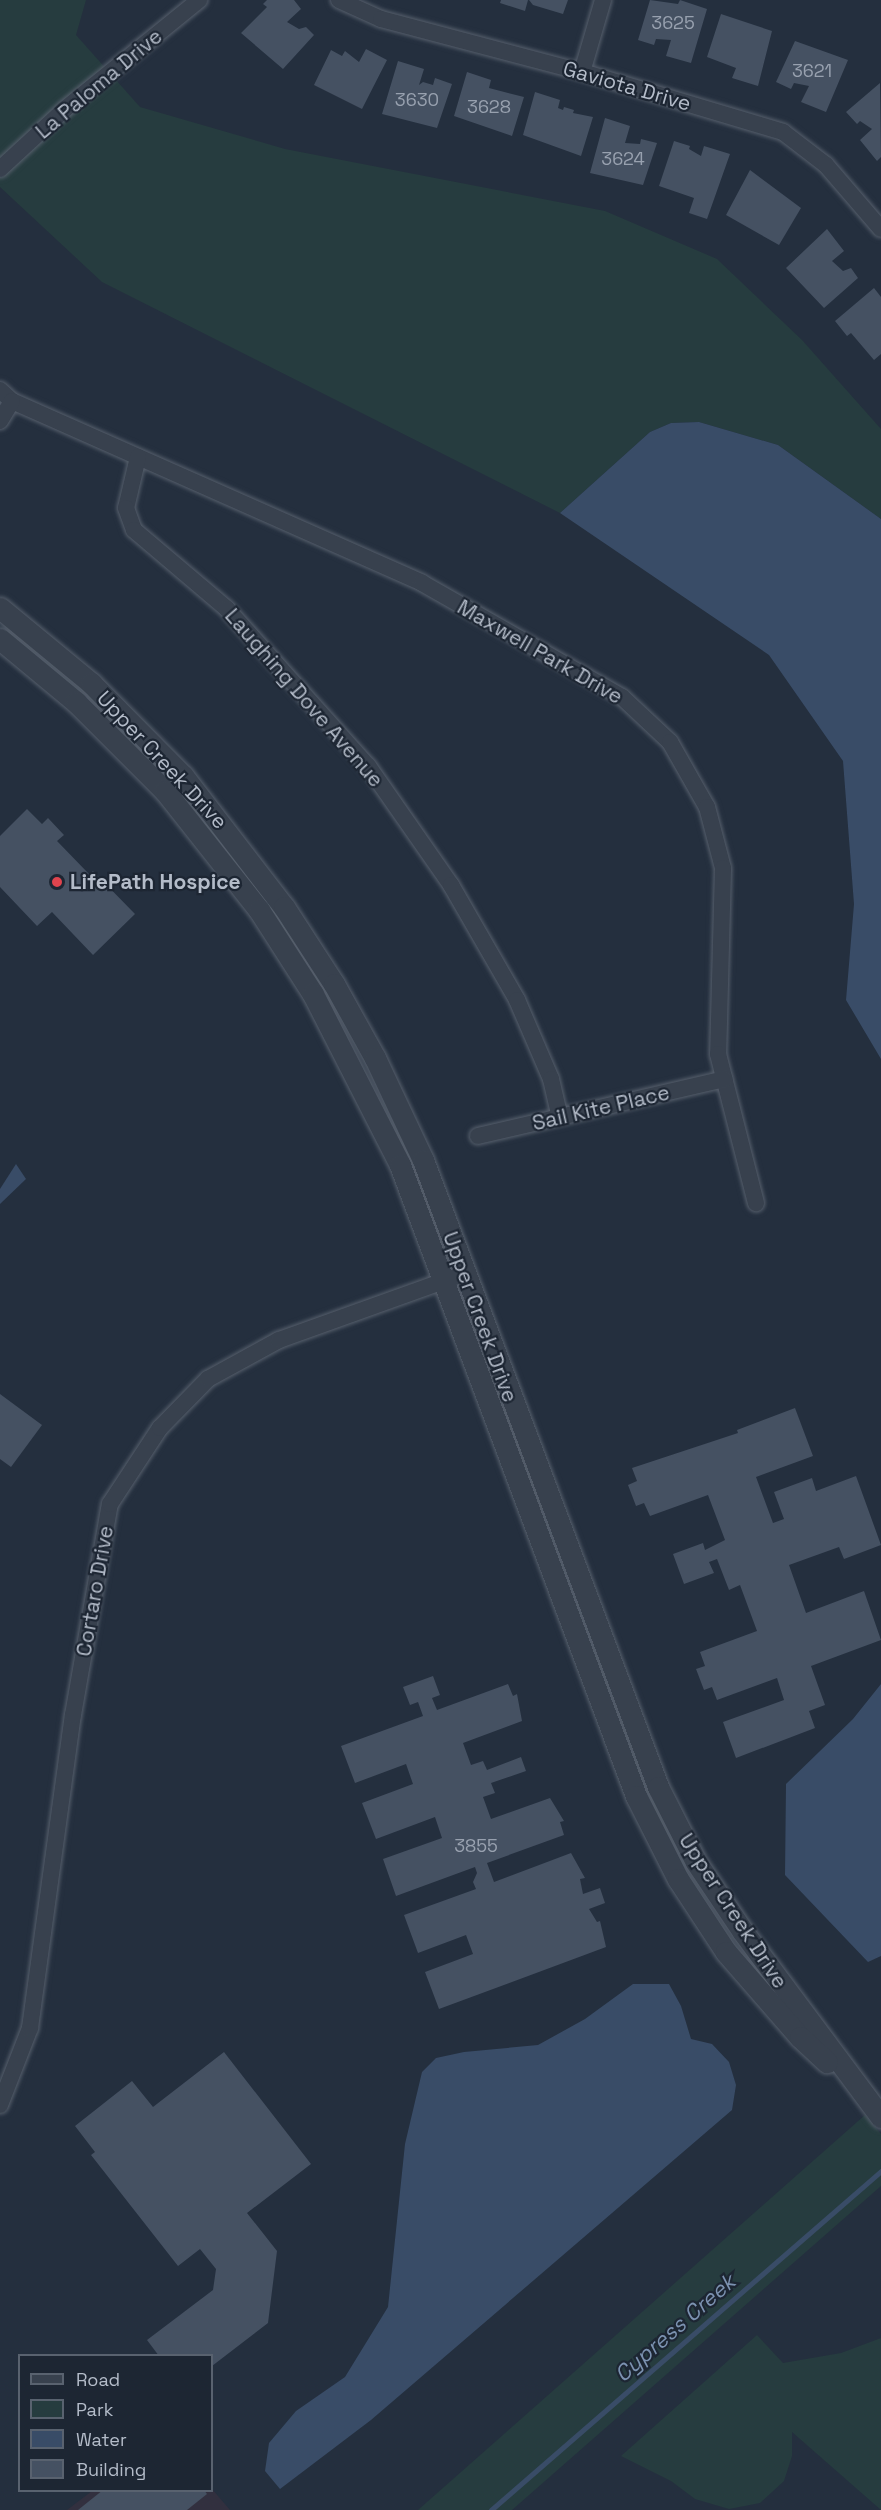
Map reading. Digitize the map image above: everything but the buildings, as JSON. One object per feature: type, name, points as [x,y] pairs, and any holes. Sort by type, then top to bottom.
[{"type":"street","name":"La Paloma Drive","points":[[0,169],[65,109],[199,0]]},
{"type":"street","name":"Gaviota Drive","points":[[339,0],[381,19],[582,72],[783,132],[826,165],[881,229]]},
{"type":"street","points":[[582,72],[603,0]]},
{"type":"street","points":[[0,421],[6,396]]},
{"type":"street","name":"Maxwell Park Drive","points":[[6,396],[422,583],[622,698],[670,742],[707,807],[723,868],[718,1054],[756,1203]]},
{"type":"street","name":"Laughing Dove Avenue","points":[[138,457],[126,508],[134,530],[227,609],[368,766],[451,885],[517,1000],[552,1079],[560,1117]]},
{"type":"street","name":"Upper Creek Drive","points":[[0,608],[91,683],[146,736],[237,843],[284,907],[334,984],[375,1058],[423,1160],[454,1278]]},
{"type":"street","name":"Upper Creek Drive","points":[[0,639],[76,702],[135,760],[219,857],[259,910],[313,994],[356,1071],[454,1278],[658,1787],[696,1862],[861,2093],[881,2117]]},
{"type":"street","name":"Sail Kite Place","points":[[478,1136],[724,1079]]},
{"type":"street","name":"Cortaro Drive","points":[[0,2105],[30,2028],[74,1715],[110,1504],[160,1428],[208,1379],[279,1340],[454,1278]]},
{"type":"shaded area","points":[[213,2490],[230,2510],[67,2510],[91,2492],[213,2492]]},
{"type":"green space","points":[[0,0],[86,0],[76,35],[140,107],[285,149],[605,211],[717,259],[802,340],[881,429],[881,519],[778,445],[699,422],[671,423],[650,432],[560,513],[102,282],[0,187]]},
{"type":"green space","points":[[865,2115],[881,2134],[881,2186],[512,2510],[418,2510]]},
{"type":"green space","points":[[757,2335],[783,2363],[841,2353],[881,2338],[881,2510],[792,2432],[792,2456],[784,2481],[760,2503],[729,2509],[695,2499],[671,2481],[621,2456]]},
{"type":"water","points":[[699,422],[778,445],[881,519],[881,1059],[846,1000],[854,904],[843,761],[769,655],[560,513],[650,432],[671,423]]},
{"type":"water","points":[[16,1164],[26,1179],[0,1204],[0,1189]]},
{"type":"water","points":[[881,1684],[881,1956],[868,1962],[785,1875],[786,1784],[853,1719]]},
{"type":"water","points":[[633,1984],[669,1984],[681,2006],[691,2039],[712,2044],[729,2062],[736,2085],[732,2110],[371,2420],[280,2489],[265,2471],[269,2443],[296,2411],[345,2377],[388,2307],[405,2144],[422,2072],[436,2058],[464,2052],[538,2045],[585,2019]]},
{"type":"waterway","name":"Cypress Creek","points":[[491,2510],[881,2171]]},
{"type":"place","name":"LifePath Hospice","points":[[57,882]]}]
